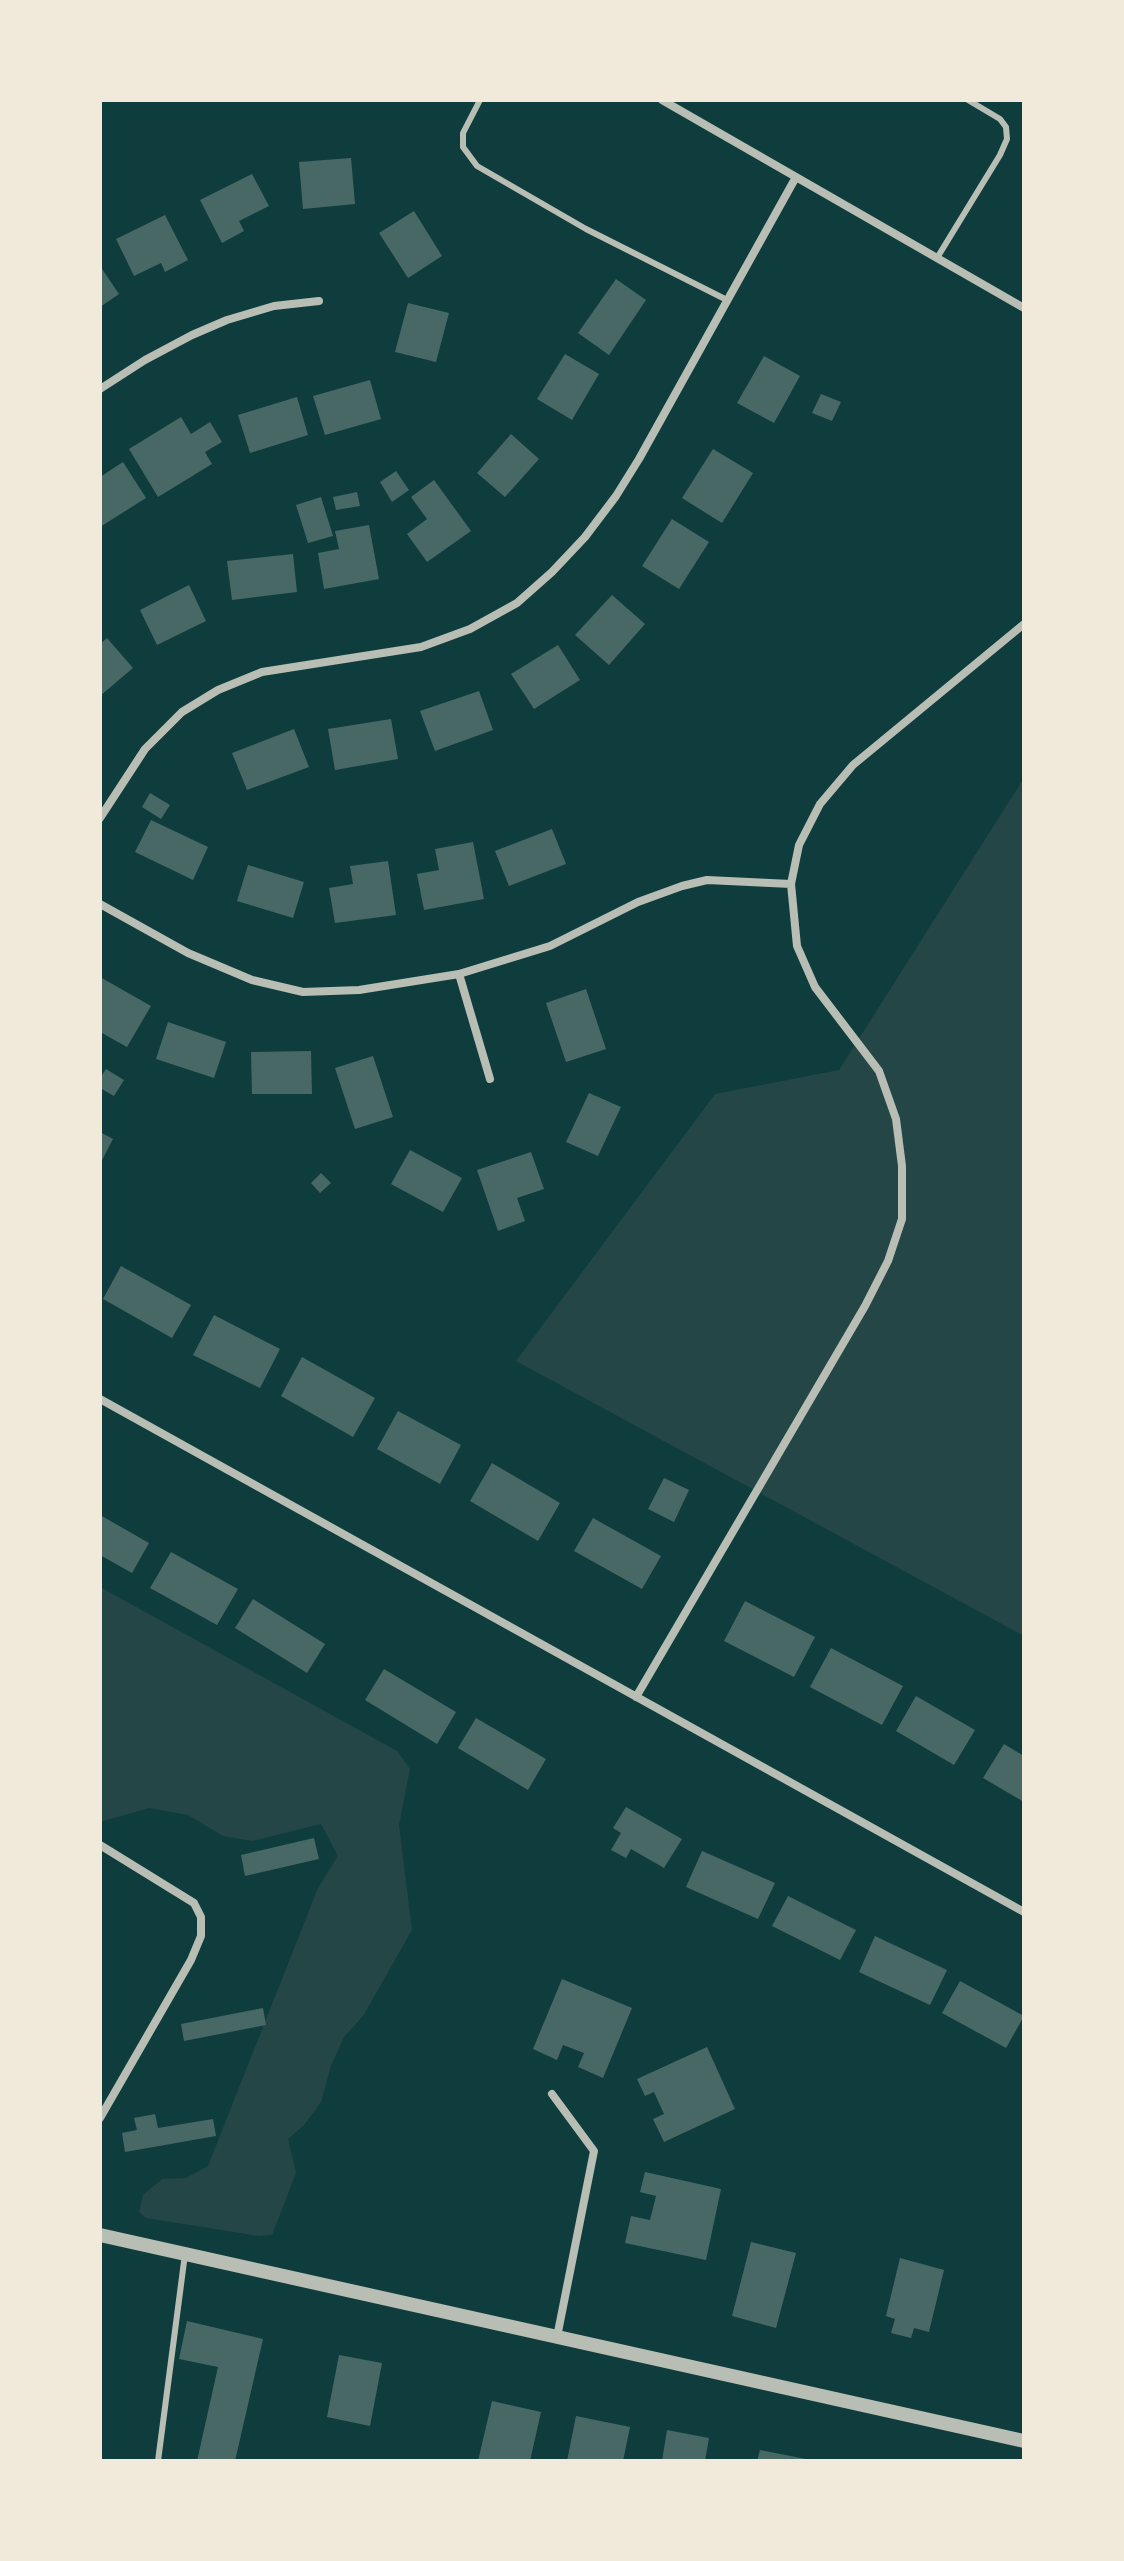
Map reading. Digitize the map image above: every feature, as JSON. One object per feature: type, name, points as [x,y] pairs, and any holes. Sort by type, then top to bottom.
[{"type":"street","points":[[662,100],[1024,308]]},
{"type":"street","points":[[100,818],[145,749],[182,712],[218,690],[262,672],[421,647],[470,629],[517,603],[552,572],[585,537],[616,496],[796,177]]},
{"type":"street","points":[[100,389],[168,348],[227,320],[274,306],[319,301]]},
{"type":"street","points":[[636,1697],[865,1306],[888,1261],[902,1219],[902,1166],[896,1119],[879,1071],[815,987],[797,946],[791,884],[799,845],[820,804],[853,765],[1024,624]]},
{"type":"street","points":[[100,904],[188,953],[252,980],[303,992],[359,990],[459,974],[550,946],[638,902],[707,880],[791,884]]},
{"type":"street","points":[[459,974],[490,1079]]},
{"type":"street","points":[[100,1399],[1024,1912]]},
{"type":"street","points":[[100,1845],[194,1903],[201,1917],[201,1936],[191,1960],[100,2118]]},
{"type":"street","points":[[552,2094],[594,2151],[557,2338]]},
{"type":"street","points":[[100,2235],[1024,2441]]},
{"type":"lane","points":[[480,100],[463,133],[463,147],[477,166],[586,229],[727,300]]},
{"type":"lane","points":[[937,258],[1007,139],[1006,127],[1000,119],[968,100]]},
{"type":"lane","points":[[158,2461],[185,2254]]},
{"type":"shaded area","points":[[1024,778],[1024,1636],[516,1361],[715,1094],[839,1070]]},
{"type":"shaded area","points":[[100,1587],[397,1751],[410,1769],[399,1825],[412,1930],[363,2016],[344,2037],[331,2066],[321,2102],[304,2125],[288,2139],[296,2173],[272,2235],[259,2236],[146,2218],[139,2212],[143,2195],[162,2179],[186,2178],[208,2166],[318,1888],[338,1856],[321,1824],[253,1841],[223,1836],[188,1815],[149,1808],[100,1822]]},
{"type":"building","points":[[351,158],[355,204],[303,209],[299,162]]},
{"type":"building","points":[[252,174],[269,206],[239,221],[244,231],[222,243],[200,200]]},
{"type":"building","points":[[414,211],[442,256],[408,278],[379,233]]},
{"type":"building","points":[[165,215],[188,260],[165,272],[161,263],[134,276],[116,239]]},
{"type":"building","points":[[100,266],[119,294],[100,307]]},
{"type":"building","points":[[616,279],[646,300],[609,355],[578,333]]},
{"type":"building","points":[[408,303],[449,313],[436,362],[395,352]]},
{"type":"building","points":[[565,354],[599,374],[572,420],[537,399]]},
{"type":"building","points":[[764,356],[800,376],[774,423],[737,403]]},
{"type":"building","points":[[370,380],[381,419],[325,435],[313,396]]},
{"type":"building","points":[[821,394],[841,402],[832,421],[812,413]]},
{"type":"building","points":[[297,397],[308,435],[250,453],[238,415]]},
{"type":"building","points":[[181,417],[191,434],[210,422],[222,442],[205,452],[212,464],[158,497],[129,449]]},
{"type":"building","points":[[511,434],[539,459],[505,497],[477,473]]},
{"type":"building","points":[[713,449],[753,473],[722,523],[682,498]]},
{"type":"building","points":[[123,462],[146,498],[100,527],[100,477]]},
{"type":"building","points":[[396,471],[409,490],[392,502],[380,482]]},
{"type":"building","points":[[434,480],[471,531],[427,562],[407,534],[427,519],[411,497]]},
{"type":"building","points":[[357,492],[360,506],[336,510],[333,497]]},
{"type":"building","points":[[321,497],[333,536],[308,543],[296,505]]},
{"type":"building","points":[[672,519],[709,542],[679,589],[642,566]]},
{"type":"building","points":[[369,525],[379,579],[324,589],[318,553],[339,549],[335,531]]},
{"type":"building","points":[[293,554],[297,592],[232,600],[227,561]]},
{"type":"building","points":[[189,585],[206,621],[157,645],[140,610]]},
{"type":"building","points":[[612,595],[645,624],[609,665],[575,635]]},
{"type":"building","points":[[107,638],[133,668],[100,696],[100,644]]},
{"type":"building","points":[[558,645],[580,680],[534,709],[511,674]]},
{"type":"building","points":[[479,691],[493,730],[435,751],[420,711]]},
{"type":"building","points":[[391,719],[398,759],[335,770],[328,729]]},
{"type":"building","points":[[294,729],[309,767],[247,790],[232,753]]},
{"type":"building","points":[[150,793],[170,805],[161,819],[142,807]]},
{"type":"building","points":[[151,820],[208,847],[193,880],[135,852]]},
{"type":"building","points":[[552,829],[566,864],[509,886],[495,851]]},
{"type":"building","points":[[473,842],[484,899],[424,910],[417,874],[439,870],[435,849]]},
{"type":"building","points":[[388,861],[396,915],[335,923],[329,888],[353,884],[350,866]]},
{"type":"building","points":[[248,865],[304,882],[293,918],[237,901]]},
{"type":"building","points":[[100,977],[151,1006],[127,1047],[100,1032]]},
{"type":"building","points":[[586,989],[606,1049],[566,1062],[546,1003]]},
{"type":"building","points":[[168,1022],[226,1042],[214,1078],[156,1059]]},
{"type":"building","points":[[311,1051],[312,1094],[252,1094],[251,1052]]},
{"type":"building","points":[[373,1056],[393,1117],[355,1129],[335,1068]]},
{"type":"building","points":[[106,1069],[124,1080],[114,1096],[100,1088],[100,1078]]},
{"type":"building","points":[[589,1093],[621,1107],[598,1156],[566,1142]]},
{"type":"building","points":[[100,1132],[113,1139],[100,1164]]},
{"type":"building","points":[[410,1150],[462,1178],[443,1212],[391,1184]]},
{"type":"building","points":[[531,1152],[544,1189],[517,1198],[525,1221],[498,1231],[477,1170]]},
{"type":"building","points":[[321,1173],[331,1183],[320,1193],[311,1183]]},
{"type":"building","points":[[121,1266],[191,1305],[172,1338],[103,1299]]},
{"type":"building","points":[[214,1315],[280,1349],[260,1388],[193,1355]]},
{"type":"building","points":[[302,1357],[375,1398],[353,1437],[281,1396]]},
{"type":"building","points":[[398,1411],[461,1445],[440,1484],[377,1449]]},
{"type":"building","points":[[492,1463],[560,1503],[538,1541],[470,1501]]},
{"type":"building","points":[[664,1478],[689,1490],[674,1522],[648,1509]]},
{"type":"building","points":[[100,1515],[149,1543],[132,1573],[100,1555]]},
{"type":"building","points":[[593,1518],[661,1556],[642,1589],[574,1551]]},
{"type":"building","points":[[171,1552],[238,1589],[217,1625],[150,1588]]},
{"type":"building","points":[[253,1599],[325,1644],[307,1673],[235,1628]]},
{"type":"building","points":[[745,1601],[815,1637],[794,1677],[724,1641]]},
{"type":"building","points":[[831,1648],[903,1686],[882,1725],[810,1687]]},
{"type":"building","points":[[384,1669],[456,1712],[437,1744],[365,1700]]},
{"type":"building","points":[[916,1696],[975,1730],[954,1765],[896,1731]]},
{"type":"building","points":[[476,1718],[546,1759],[528,1790],[458,1748]]},
{"type":"building","points":[[1004,1744],[1024,1756],[1024,1802],[983,1778]]},
{"type":"building","points":[[626,1807],[682,1839],[664,1868],[631,1849],[626,1858],[611,1850],[621,1833],[613,1828]]},
{"type":"building","points":[[314,1838],[319,1859],[245,1876],[241,1855]]},
{"type":"building","points":[[702,1851],[775,1883],[758,1919],[686,1887]]},
{"type":"building","points":[[788,1896],[856,1930],[840,1960],[772,1926]]},
{"type":"building","points":[[875,1936],[947,1970],[930,2005],[859,1972]]},
{"type":"building","points":[[562,1979],[632,2008],[603,2078],[578,2067],[584,2053],[563,2045],[557,2060],[533,2049]]},
{"type":"building","points":[[960,1981],[1024,2016],[1006,2048],[942,2013]]},
{"type":"building","points":[[263,2008],[266,2025],[184,2041],[181,2024]]},
{"type":"building","points":[[707,2047],[735,2109],[664,2142],[653,2119],[664,2114],[654,2092],[645,2096],[637,2079]]},
{"type":"building","points":[[155,2114],[158,2128],[213,2119],[216,2136],[125,2152],[122,2133],[137,2130],[134,2118]]},
{"type":"building","points":[[645,2172],[721,2189],[706,2260],[625,2243],[631,2216],[650,2220],[656,2196],[640,2192]]},
{"type":"building","points":[[751,2242],[796,2253],[776,2328],[732,2316]]},
{"type":"building","points":[[900,2258],[944,2270],[929,2332],[914,2328],[911,2338],[891,2333],[895,2319],[886,2316]]},
{"type":"building","points":[[187,2321],[263,2339],[235,2461],[197,2461],[218,2367],[179,2359]]},
{"type":"building","points":[[339,2355],[382,2363],[370,2426],[327,2417]]},
{"type":"building","points":[[492,2401],[541,2412],[530,2461],[478,2461]]},
{"type":"building","points":[[576,2416],[630,2427],[623,2461],[567,2461]]},
{"type":"building","points":[[667,2430],[709,2438],[705,2461],[662,2461]]},
{"type":"building","points":[[760,2450],[811,2460],[811,2461],[757,2461]]}]
